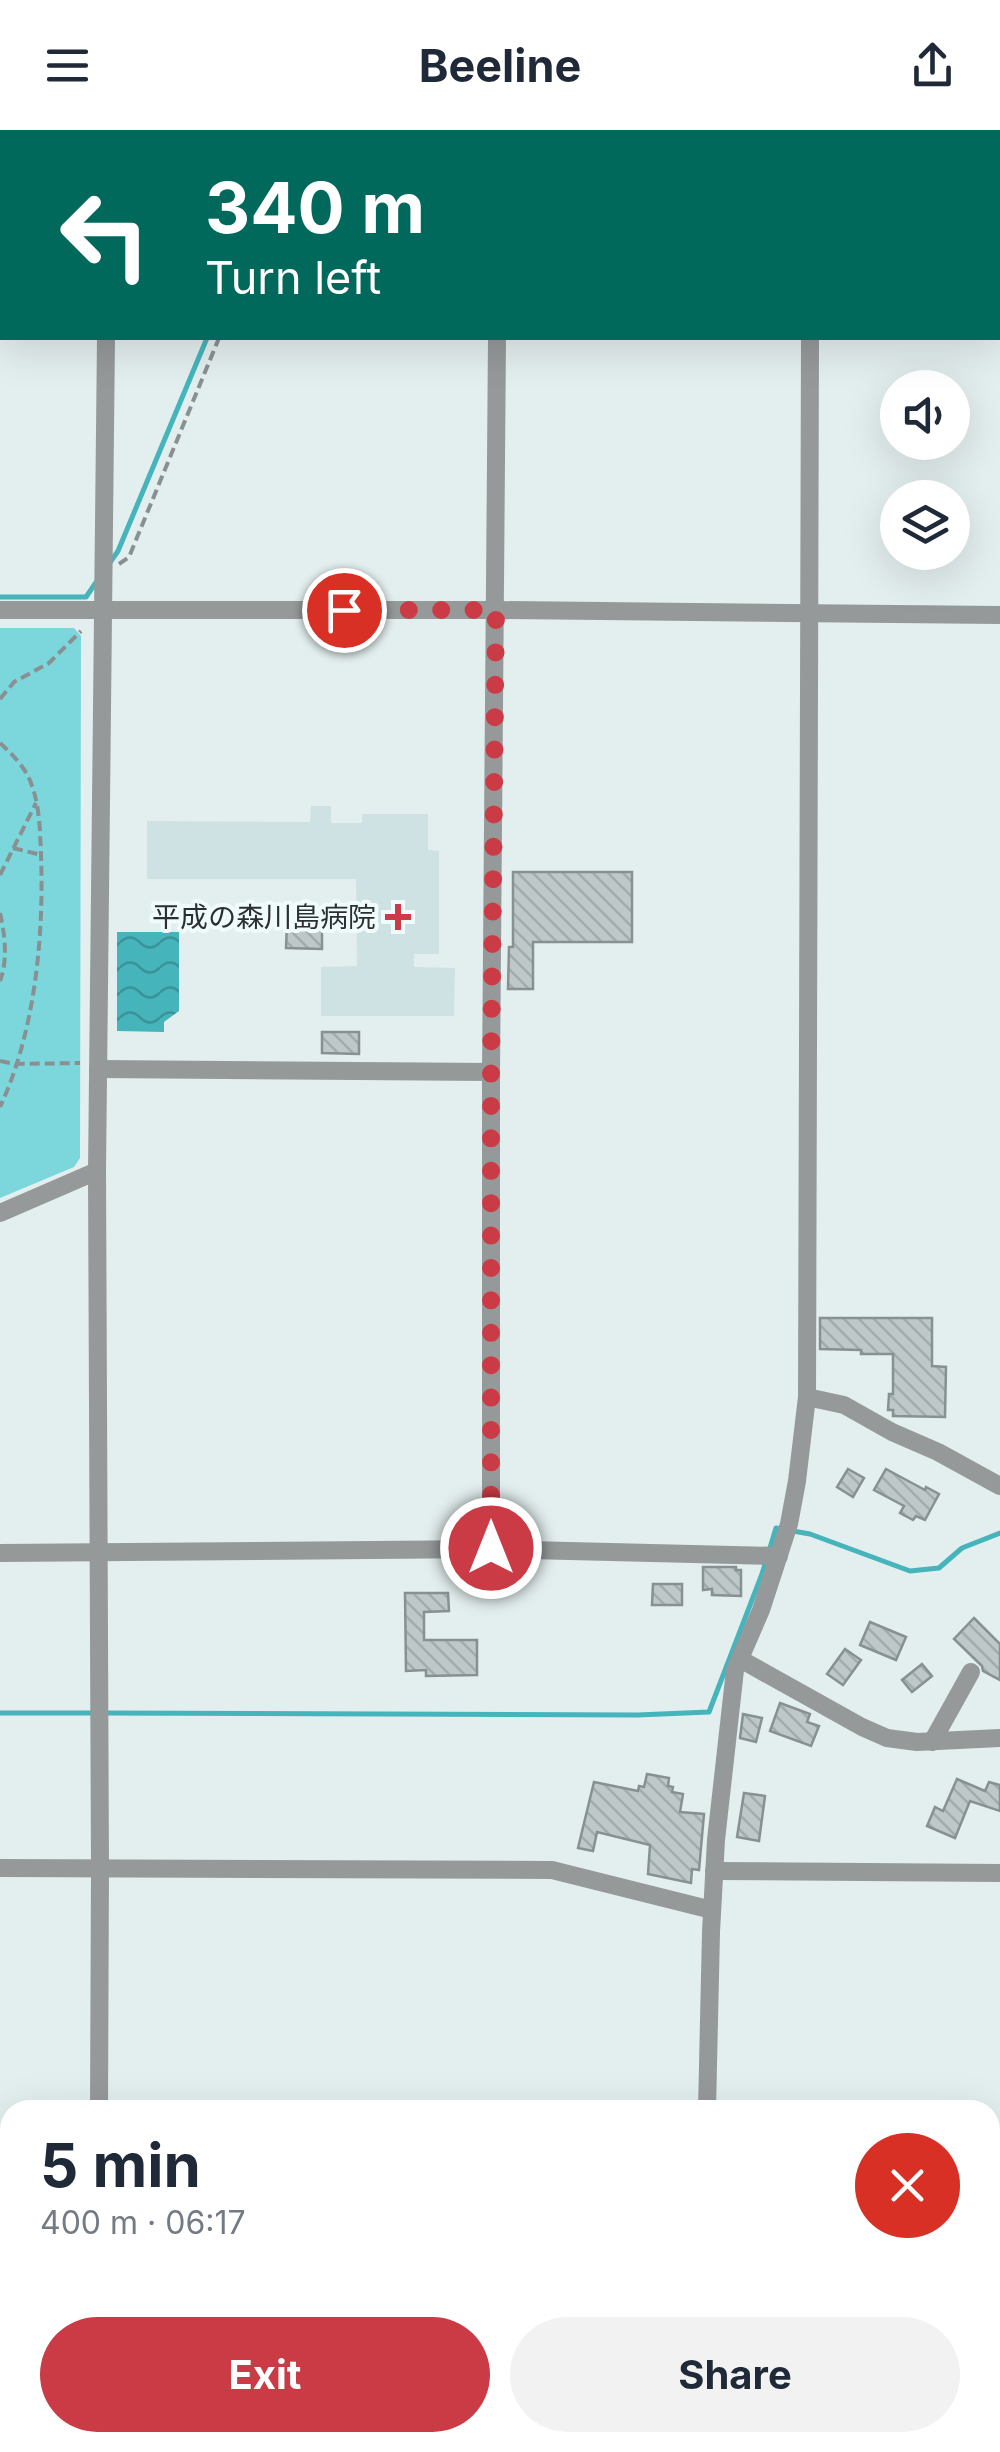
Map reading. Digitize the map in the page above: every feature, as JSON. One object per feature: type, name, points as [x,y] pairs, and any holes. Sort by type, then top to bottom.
[{"type":"street","points":[[99,2100],[97,1172],[91,1066],[104,610],[106,340]]},
{"type":"street","points":[[491,1548],[497,340]]},
{"type":"street","points":[[708,2100],[714,1871],[735,1670],[761,1610],[795,1496],[807,1397],[810,340]]},
{"type":"street","points":[[0,610],[1000,616]]},
{"type":"street","points":[[91,1066],[491,1072]]},
{"type":"street","points":[[0,1213],[97,1172]]},
{"type":"street","points":[[807,1397],[844,1405],[1000,1486]]},
{"type":"street","points":[[0,1552],[491,1548],[779,1556]]},
{"type":"street","points":[[740,1659],[887,1738],[932,1742],[1000,1738]]},
{"type":"street","points":[[932,1742],[971,1672]]},
{"type":"street","points":[[0,1868],[552,1870],[712,1910]]},
{"type":"street","points":[[714,1871],[1000,1872]]},
{"type":"path","points":[[104,564],[122,564],[129,557],[218,340]]},
{"type":"path","points":[[1,695],[14,682],[49,663],[81,631]]},
{"type":"path","points":[[0,743],[16,757],[32,784],[41,856],[36,975],[26,1026],[0,1107]]},
{"type":"path","points":[[0,874],[36,803]]},
{"type":"path","points":[[13,848],[41,856]]},
{"type":"path","points":[[0,913],[5,950],[0,981]]},
{"type":"path","points":[[0,1061],[91,1066]]},
{"type":"path","points":[[0,1095],[6,1090]]},
{"type":"shaded area","points":[[0,628],[74,628],[81,636],[80,1158],[74,1167],[0,1198]]},
{"type":"shaded area","name":"平成の森川島病院","points":[[311,806],[331,806],[331,823],[362,823],[362,814],[428,814],[428,850],[439,851],[439,954],[414,954],[414,967],[455,968],[454,1016],[321,1016],[321,967],[357,966],[356,879],[147,879],[147,821],[310,822]]},
{"type":"water","points":[[117,932],[179,932],[179,1011],[164,1022],[164,1032],[117,1031]]},
{"type":"building","points":[[513,872],[632,872],[632,942],[533,942],[533,989],[508,989],[509,947],[513,947]]},
{"type":"building","points":[[287,922],[322,922],[322,949],[286,948]]},
{"type":"building","points":[[322,1032],[359,1032],[359,1054],[322,1053]]},
{"type":"building","points":[[820,1318],[932,1318],[932,1366],[946,1367],[945,1417],[893,1416],[893,1410],[888,1410],[889,1394],[893,1394],[893,1354],[820,1349]]},
{"type":"building","points":[[848,1469],[864,1478],[853,1497],[837,1487]]},
{"type":"building","points":[[886,1469],[939,1494],[925,1520],[916,1516],[913,1520],[900,1513],[904,1506],[874,1490]]},
{"type":"building","points":[[703,1567],[741,1570],[741,1596],[712,1595],[712,1589],[703,1590]]},
{"type":"building","points":[[653,1584],[682,1584],[682,1605],[652,1605]]},
{"type":"building","points":[[405,1593],[448,1593],[449,1611],[424,1612],[424,1640],[477,1640],[477,1675],[426,1676],[426,1670],[406,1671]]},
{"type":"building","points":[[974,1618],[1000,1644],[1000,1680],[983,1671],[954,1639]]},
{"type":"building","points":[[870,1622],[906,1637],[896,1660],[860,1645]]},
{"type":"building","points":[[845,1649],[861,1660],[843,1685],[827,1674]]},
{"type":"building","points":[[922,1664],[932,1676],[912,1692],[902,1680]]},
{"type":"building","points":[[780,1703],[810,1714],[807,1722],[819,1726],[811,1746],[770,1731]]},
{"type":"building","points":[[743,1714],[762,1718],[756,1742],[740,1738]]},
{"type":"building","points":[[647,1774],[669,1778],[672,1792],[683,1794],[680,1812],[704,1814],[699,1870],[692,1869],[691,1883],[648,1874],[650,1845],[597,1832],[593,1851],[578,1848],[594,1782],[638,1791],[639,1786],[644,1787]]},
{"type":"building","points":[[957,1779],[985,1791],[989,1782],[1000,1785],[1000,1811],[970,1801],[955,1838],[927,1826],[935,1807],[943,1811]]},
{"type":"building","points":[[744,1793],[765,1796],[759,1841],[737,1837]]},
{"type":"waterway","points":[[109,564],[118,551],[206,340]]},
{"type":"waterway","points":[[0,597],[86,597],[97,581]]},
{"type":"waterway","points":[[104,1713],[709,1712],[776,1528],[810,1534],[910,1571],[939,1568],[962,1548],[1000,1533]]},
{"type":"waterway","points":[[0,1713],[93,1713]]},
{"type":"place","name":"平成の森川島病院","points":[[398,917]]},
{"type":"route","points":[[344,610],[496,610],[491,1548]]}]
